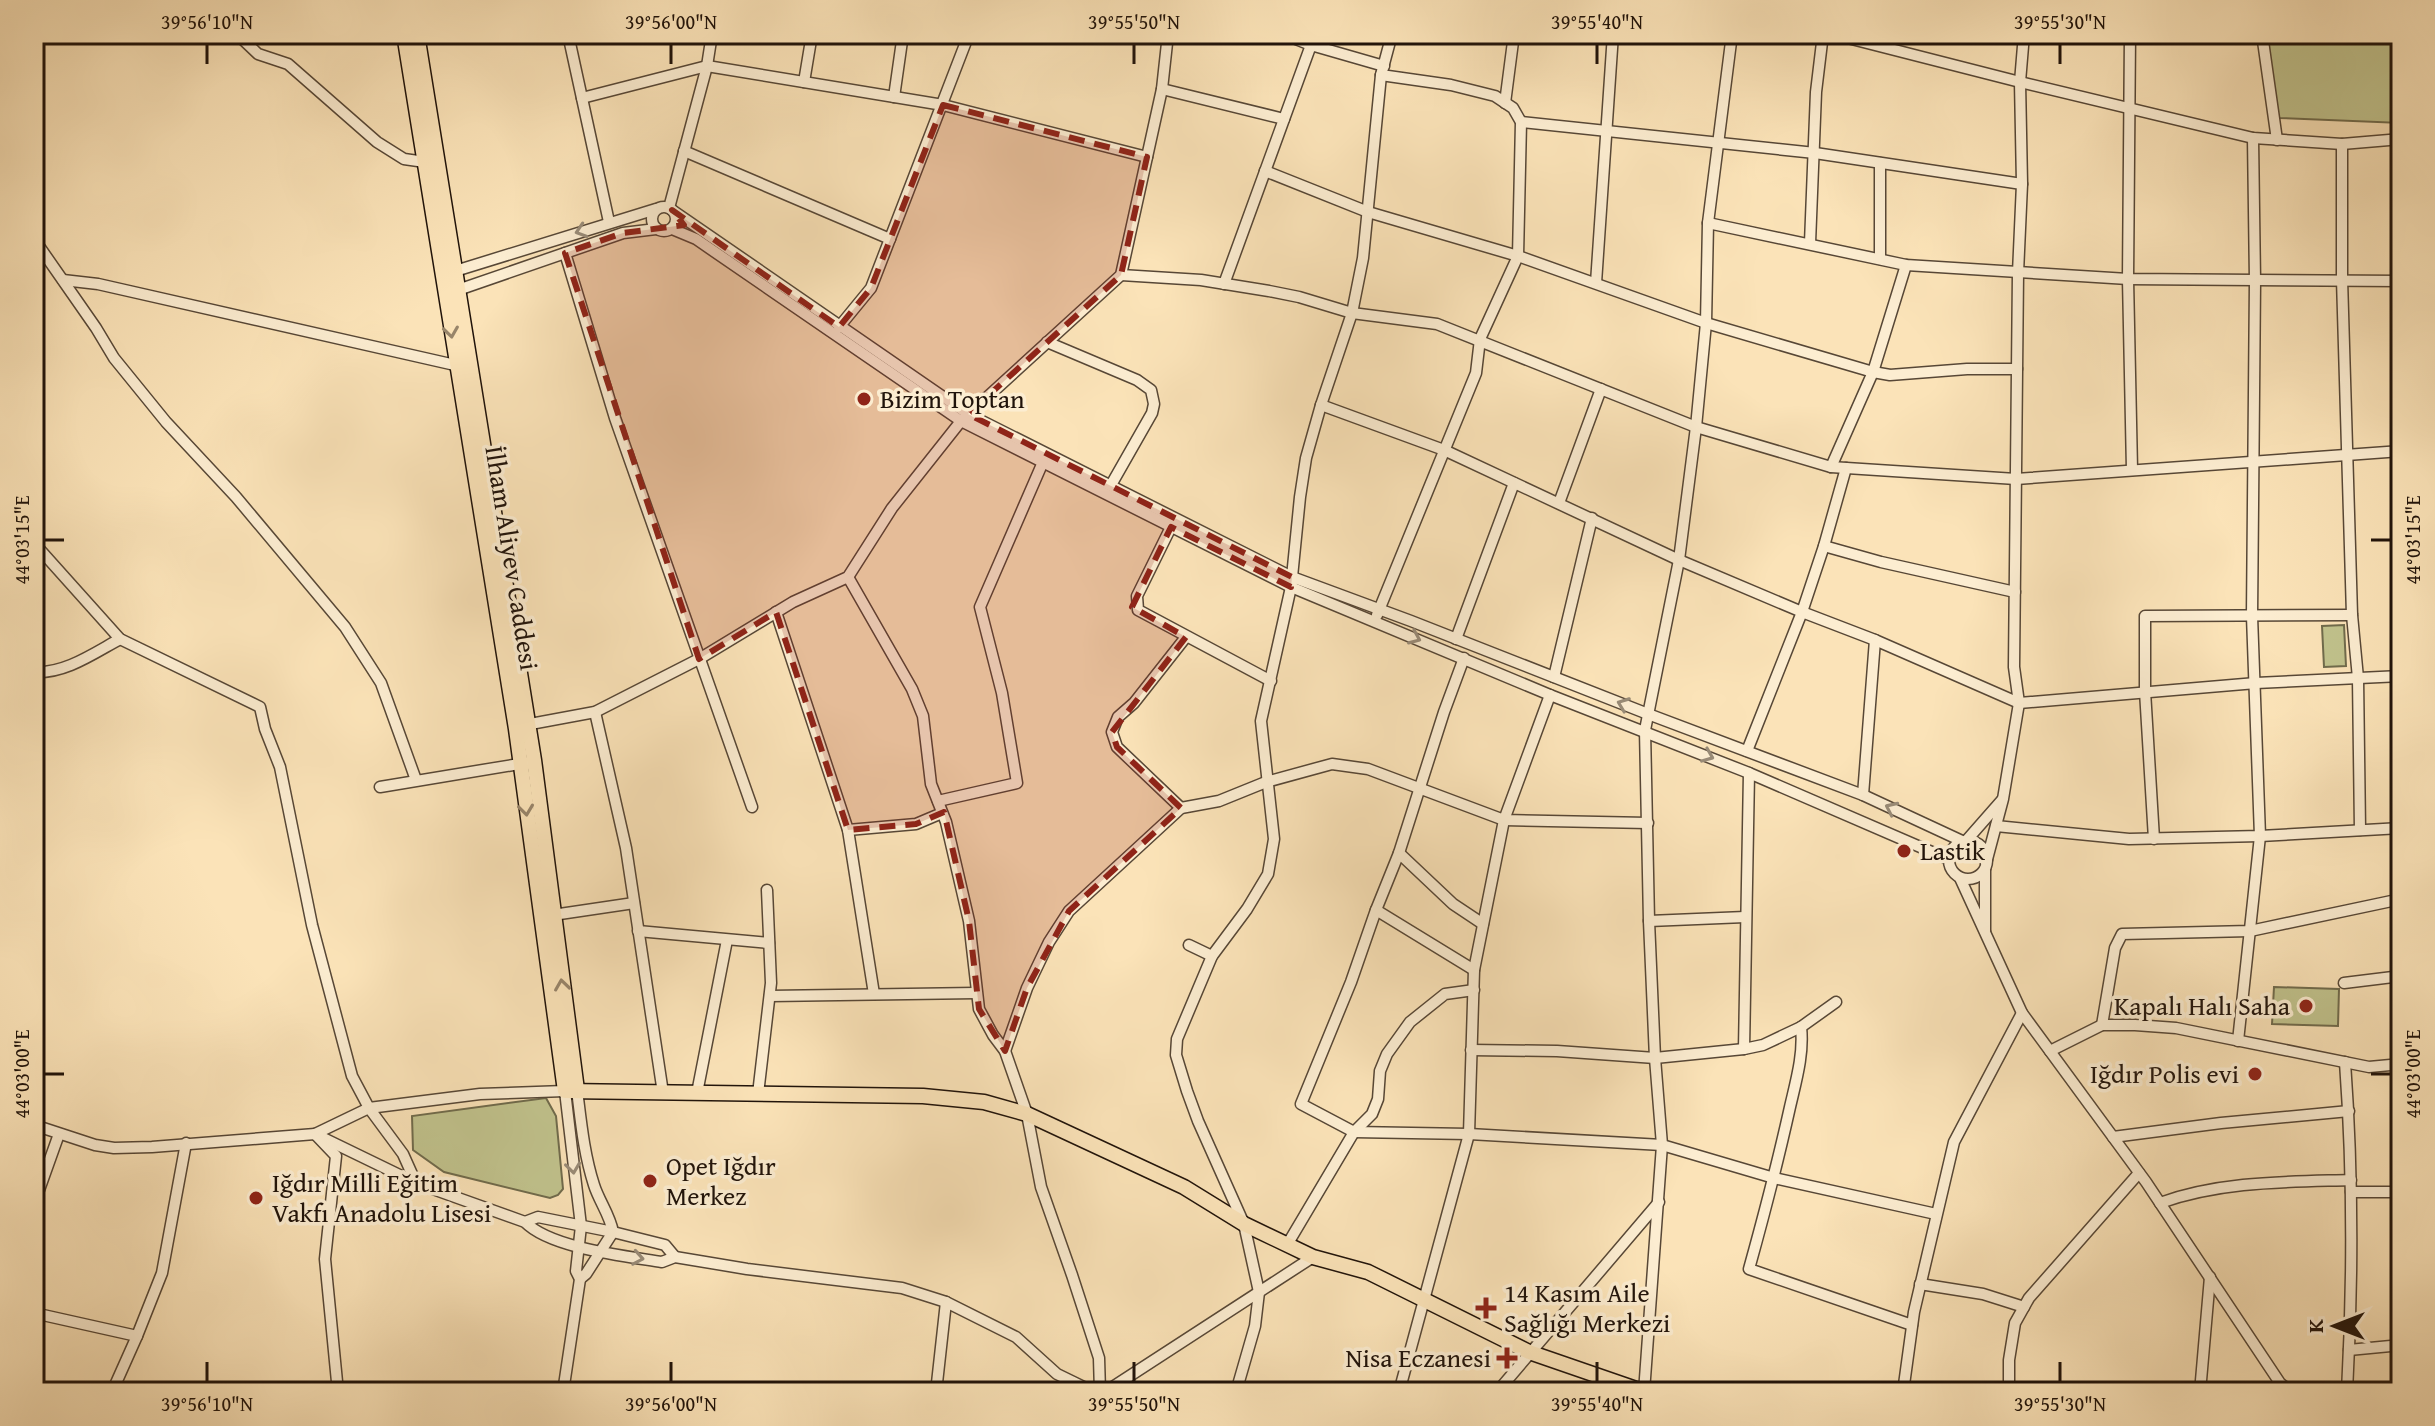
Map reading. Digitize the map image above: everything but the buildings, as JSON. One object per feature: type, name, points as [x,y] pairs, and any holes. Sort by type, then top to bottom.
[{"type":"main road","name":"İlham Aliyev Caddesi","points":[[404,34],[425,162],[449,273]]},
{"type":"main road","name":"İlham Aliyev Caddesi","points":[[417,34],[449,273],[522,726],[571,1090]]},
{"type":"main road","name":"İlham Aliyev Caddesi","points":[[452,292],[455,365],[522,726]]},
{"type":"main road","name":"İlham Aliyev Caddesi","points":[[527,762],[553,915],[571,1090]]},
{"type":"main road","points":[[571,1090],[923,1096],[984,1102],[1027,1114],[1184,1187],[1244,1224],[1313,1257],[1368,1272],[1529,1352],[1644,1392]]},
{"type":"street","points":[[237,34],[258,54],[288,64],[377,142],[404,159],[425,162]]},
{"type":"street","points":[[568,34],[609,222]]},
{"type":"street","points":[[670,209],[707,66],[712,34]]},
{"type":"street","points":[[804,82],[812,34]]},
{"type":"street","points":[[894,97],[903,34]]},
{"type":"street","points":[[839,327],[871,288],[969,34]]},
{"type":"street","points":[[522,726],[595,712],[699,659],[793,602],[848,577],[892,508],[964,418],[1121,275],[1162,89],[1168,34]]},
{"type":"street","points":[[1283,34],[1382,71],[1495,96],[1513,108],[1521,122],[1518,256],[1480,339],[1476,373],[1377,616]]},
{"type":"street","points":[[1236,1392],[1255,1326],[1259,1292],[1244,1224],[1198,1121],[1176,1055],[1177,1039],[1212,956],[1268,874],[1274,839],[1261,721],[1292,582],[1306,458],[1352,313],[1363,258],[1382,71],[1392,34]]},
{"type":"street","points":[[1505,103],[1514,34]]},
{"type":"street","points":[[1596,283],[1613,34]]},
{"type":"street","points":[[1644,1392],[1662,1145],[1649,921],[1645,730],[1679,560],[1696,427],[1706,323],[1708,223],[1732,34]]},
{"type":"street","points":[[1810,243],[1816,92],[1823,34]]},
{"type":"street","points":[[1832,34],[1865,38],[2020,82],[2253,138],[2342,144],[2401,139]]},
{"type":"street","points":[[1960,878],[1971,879],[1986,866],[2003,799],[2019,703],[2014,667],[2018,273],[2022,184],[2020,82],[2024,34]]},
{"type":"street","points":[[2130,34],[2128,279],[2132,470]]},
{"type":"street","points":[[2262,34],[2277,140]]},
{"type":"street","points":[[1224,284],[1311,45]]},
{"type":"street","points":[[582,98],[707,66],[943,105],[1147,157]]},
{"type":"street","points":[[1162,89],[1284,119]]},
{"type":"street","points":[[1521,122],[1815,153],[2022,184]]},
{"type":"street","points":[[2238,1041],[2260,836],[2252,616],[2255,461],[2253,138]]},
{"type":"street","points":[[2342,144],[2342,279],[2352,615],[2358,678],[2360,830]]},
{"type":"street","points":[[684,151],[890,239]]},
{"type":"street","points":[[1880,163],[1880,259]]},
{"type":"street","points":[[1265,171],[1368,212],[1518,256],[1706,323],[1873,372],[1890,375],[2017,369]]},
{"type":"street","points":[[449,273],[609,222],[656,209],[670,209],[964,418],[1111,485],[1292,582]]},
{"type":"street","points":[[656,209],[651,219],[656,229]]},
{"type":"street","points":[[670,209],[676,217],[672,229]]},
{"type":"street","points":[[1708,223],[1906,265],[2128,279],[2401,281]]},
{"type":"street","points":[[452,292],[623,233],[656,229],[665,232],[672,229],[696,239],[964,418],[1171,527],[1550,695],[1645,730],[1948,859]]},
{"type":"street","points":[[34,239],[114,358],[345,627],[381,683],[416,780]]},
{"type":"street","points":[[565,253],[615,418],[752,807]]},
{"type":"street","points":[[1831,467],[1873,372],[1906,265]]},
{"type":"street","points":[[1121,275],[1224,284],[1299,297],[1352,313],[1437,324],[1696,427],[1831,467],[2016,479],[2401,451]]},
{"type":"street","points":[[63,280],[98,284],[455,365]]},
{"type":"street","points":[[1047,342],[1137,380],[1151,390],[1152,413],[1111,485]]},
{"type":"street","points":[[1559,503],[1601,389]]},
{"type":"street","points":[[1321,405],[1444,450],[1679,560],[2019,703],[2256,683],[2401,676]]},
{"type":"street","points":[[938,801],[1017,783],[1002,693],[980,607],[1043,462]]},
{"type":"street","points":[[1747,751],[1802,612],[1846,468]]},
{"type":"street","points":[[1456,639],[1514,483]]},
{"type":"street","points":[[1554,677],[1592,518]]},
{"type":"street","points":[[1171,527],[1137,596],[1138,610],[1271,681]]},
{"type":"street","points":[[34,543],[120,639],[260,707],[280,767],[312,925],[352,1076],[369,1108],[403,1154],[416,1183]]},
{"type":"street","points":[[1824,546],[2015,592]]},
{"type":"street","points":[[848,577],[918,700],[923,716],[931,784],[942,813],[969,921],[979,1009],[1005,1051],[1027,1114],[1041,1187],[1099,1358],[1102,1392],[1313,1257]]},
{"type":"street","points":[[776,612],[848,830],[874,994]]},
{"type":"street","points":[[2154,839],[2145,691],[2145,616],[2352,615]]},
{"type":"street","points":[[1377,616],[1456,639],[1863,795],[1964,841],[1977,843],[1987,857],[1985,937]]},
{"type":"street","points":[[1181,808],[1117,747],[1112,732],[1118,717],[1134,703],[1186,637]]},
{"type":"street","points":[[34,672],[62,669],[120,639]]},
{"type":"street","points":[[1863,795],[1875,640]]},
{"type":"street","points":[[1464,658],[1399,853],[1301,1104],[1354,1132],[1469,1134],[1662,1145],[1774,1178],[1936,1214]]},
{"type":"street","points":[[1399,1392],[1469,1134],[1474,970],[1504,820],[1550,695]]},
{"type":"street","points":[[595,712],[626,848],[663,1093]]},
{"type":"street","points":[[380,787],[527,762]]},
{"type":"street","points":[[1005,1051],[1027,988],[1049,942],[1069,911],[1181,808],[1219,801],[1313,768],[1341,764],[1368,769],[1504,820],[1648,823]]},
{"type":"street","points":[[1744,1049],[1749,773]]},
{"type":"street","points":[[2003,799],[1964,841],[1952,848],[1948,859],[1951,870],[1960,878],[2022,1013],[2160,1203],[2280,1383],[2291,1392]]},
{"type":"street","points":[[848,830],[916,824],[942,813]]},
{"type":"street","points":[[1996,826],[2110,838],[2154,839],[2401,828]]},
{"type":"street","points":[[1399,853],[1453,904],[1483,924]]},
{"type":"street","points":[[758,1094],[770,996],[767,890]]},
{"type":"street","points":[[2102,1025],[2115,948],[2122,934],[2250,931],[2401,899]]},
{"type":"street","points":[[553,915],[634,903]]},
{"type":"street","points":[[1376,910],[1474,970]]},
{"type":"street","points":[[1649,921],[1745,917]]},
{"type":"street","points":[[638,931],[769,943]]},
{"type":"street","points":[[697,1093],[727,940]]},
{"type":"street","points":[[1189,945],[1212,956]]},
{"type":"street","points":[[2344,983],[2401,976]]},
{"type":"street","points":[[1287,1245],[1354,1132],[1372,1114],[1378,1099],[1380,1071],[1387,1054],[1410,1022],[1445,994],[1474,990]]},
{"type":"street","points":[[770,996],[976,993]]},
{"type":"street","points":[[1471,1050],[1557,1051],[1655,1058],[1744,1049],[1763,1045],[1801,1027],[1836,1002]]},
{"type":"street","points":[[1903,1392],[1920,1284],[1954,1142],[2022,1013]]},
{"type":"street","points":[[2050,1051],[2102,1025],[2135,1025],[2176,1028],[2369,1067],[2401,1064]]},
{"type":"street","points":[[1801,1027],[1798,1071],[1774,1178],[1749,1269],[1912,1325]]},
{"type":"street","points":[[2345,1062],[2351,1180],[2347,1392]]},
{"type":"street","points":[[34,1125],[95,1145],[152,1147],[315,1134],[369,1108],[480,1094],[571,1090]]},
{"type":"street","points":[[563,1392],[580,1279],[576,1271],[581,1226],[571,1090]]},
{"type":"street","points":[[571,1090],[586,1158],[613,1232],[580,1279]]},
{"type":"street","points":[[2113,1137],[2349,1111]]},
{"type":"street","points":[[34,1204],[59,1134]]},
{"type":"street","points":[[315,1134],[416,1183],[525,1222],[535,1233],[577,1246],[662,1262],[675,1257],[902,1288],[946,1302],[1016,1337],[1057,1374],[1094,1392]]},
{"type":"street","points":[[315,1134],[336,1156],[325,1259],[338,1392]]},
{"type":"street","points":[[112,1392],[162,1273],[186,1143]]},
{"type":"street","points":[[2009,1392],[2009,1360],[2015,1323],[2029,1298],[2139,1173]]},
{"type":"street","points":[[2160,1203],[2193,1193],[2256,1183],[2351,1180]]},
{"type":"street","points":[[2351,1192],[2401,1192]]},
{"type":"street","points":[[1497,1392],[1659,1202]]},
{"type":"street","points":[[525,1222],[538,1217],[613,1232],[665,1245],[675,1257]]},
{"type":"street","points":[[2200,1392],[2210,1277]]},
{"type":"street","points":[[1920,1284],[1983,1294],[2024,1307]]},
{"type":"street","points":[[936,1392],[946,1302]]},
{"type":"street","points":[[34,1313],[137,1336]]},
{"type":"street","points":[[2349,1350],[2401,1345]]},
{"type":"street","points":[[34,1389],[87,1392]]},
{"type":"highlighted area","points":[[943,105],[1147,157],[1121,275],[968,414],[1292,577],[1291,587],[1171,527],[1132,607],[1186,637],[1112,732],[1117,747],[1181,808],[1069,911],[1027,988],[1005,1051],[979,1009],[969,921],[944,812],[916,824],[848,830],[776,612],[699,659],[565,253],[623,233],[684,225],[672,210],[839,327],[871,288]]},
{"type":"green space","points":[[2259,34],[2401,34],[2401,123],[2279,118]]},
{"type":"green space","points":[[2344,625],[2346,666],[2324,667],[2322,626]]},
{"type":"green space","name":"Kapalı Halı Saha","points":[[2274,987],[2339,989],[2338,1026],[2272,1024]]},
{"type":"green space","points":[[546,1098],[556,1116],[563,1189],[558,1195],[550,1198],[444,1172],[413,1150],[412,1116]]},
{"type":"place","name":"Bizim Toptan","points":[[864,399]]},
{"type":"place","name":"Lastik","points":[[1904,851]]},
{"type":"place","name":"Kapalı Halı Saha","points":[[2306,1006]]},
{"type":"place","name":"Iğdır Polis evi","points":[[2255,1074]]},
{"type":"place","name":"Opet Iğdır Merkez","points":[[650,1181]]},
{"type":"place","name":"Iğdır Milli Eğitim Vakfı Anadolu Lisesi","points":[[256,1198]]},
{"type":"place","name":"14 Kasım Aile Sağlığı Merkezi","points":[[1486,1308]]},
{"type":"place","name":"Nisa Eczanesi","points":[[1507,1358]]}]
